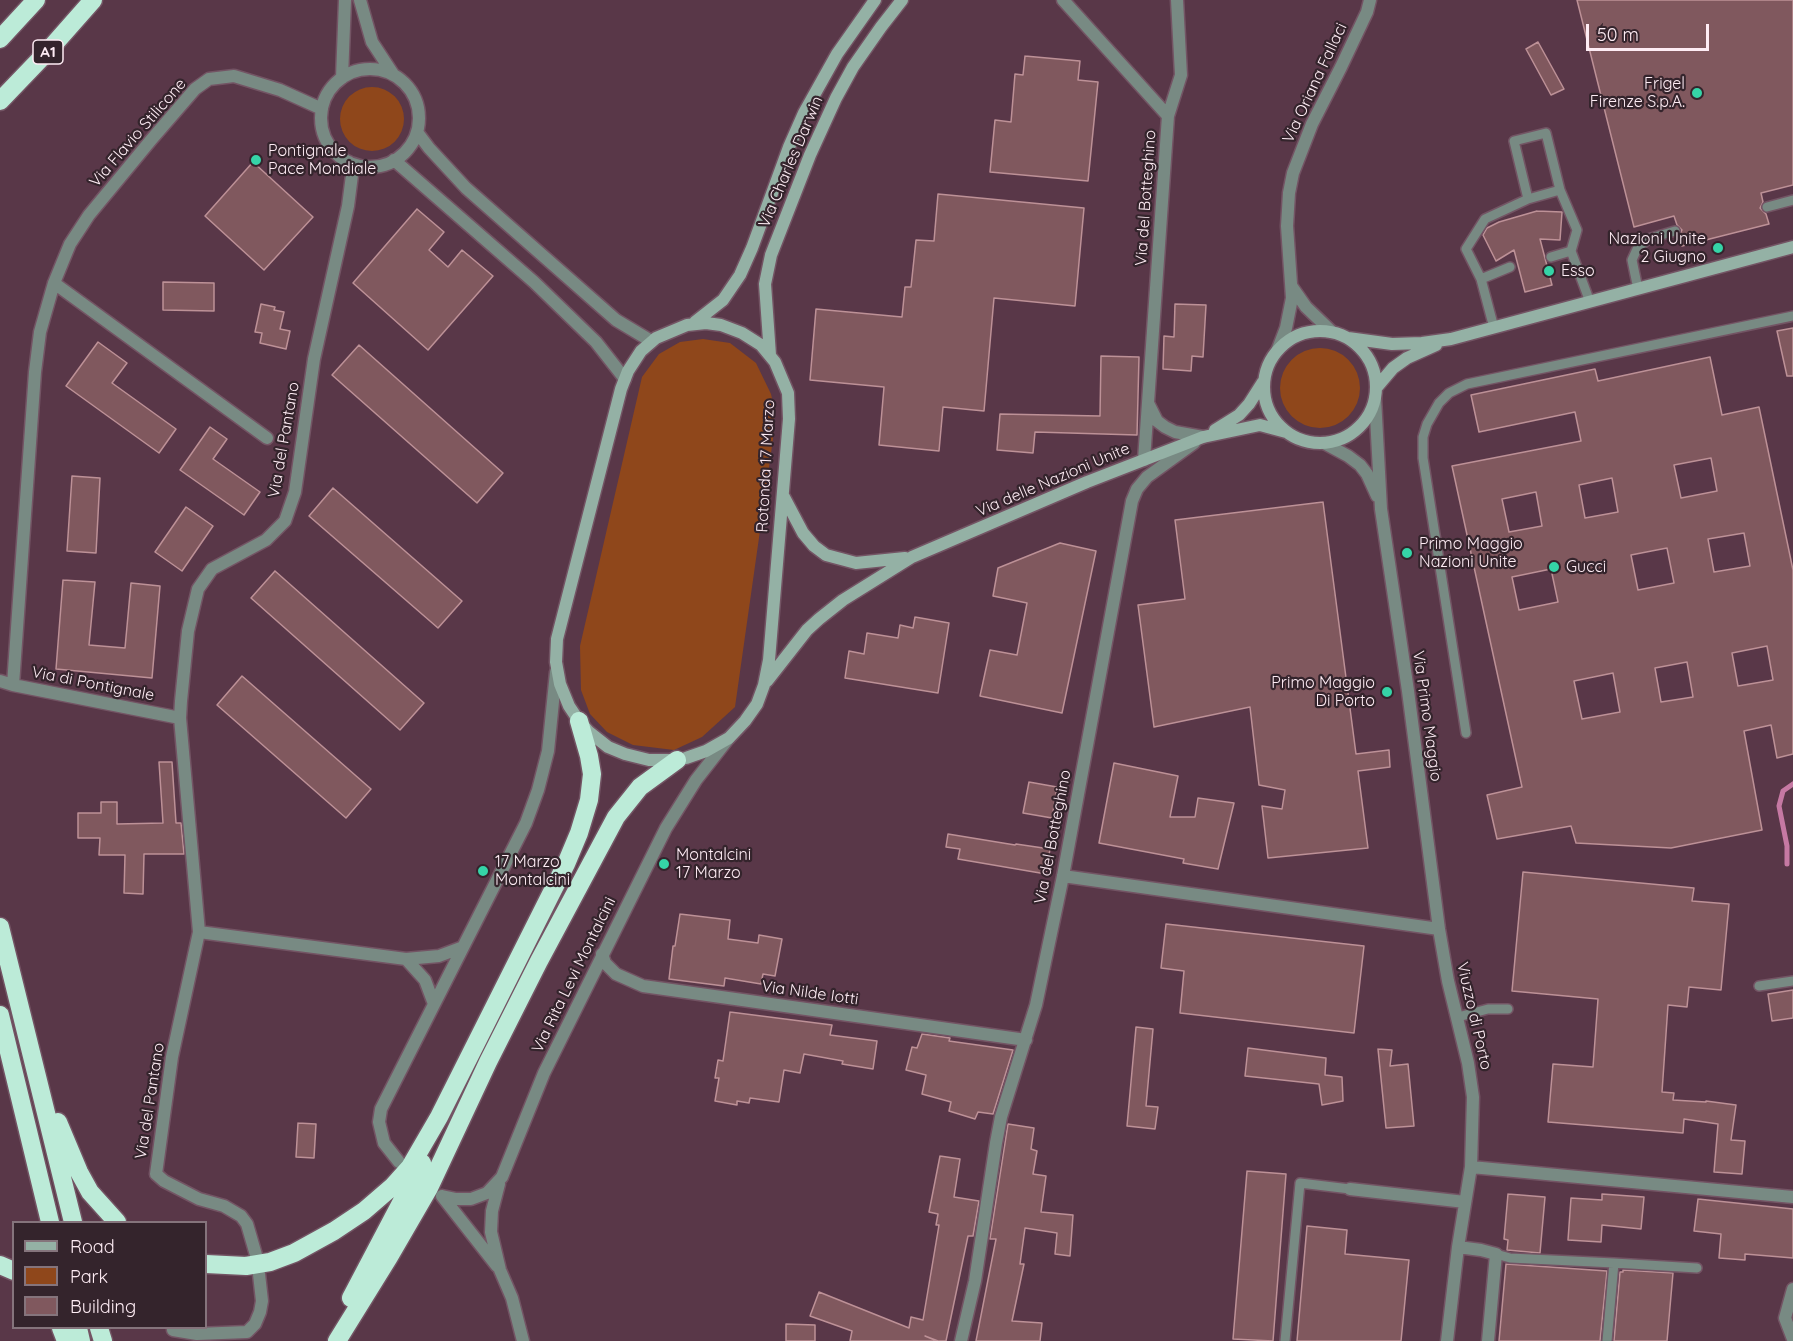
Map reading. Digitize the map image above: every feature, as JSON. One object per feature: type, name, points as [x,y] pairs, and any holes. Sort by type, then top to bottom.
[{"type":"highway","name":"A1","points":[[0,39],[36,0]]},
{"type":"highway","name":"A1","points":[[0,101],[93,0]]},
{"type":"highway","points":[[207,1264],[239,1266],[270,1262],[301,1249],[350,1221],[385,1195],[410,1167],[439,1117],[566,864],[579,833],[589,800],[592,774],[579,721]]},
{"type":"highway","points":[[337,1341],[429,1188],[488,1062],[616,817],[640,787],[677,760]]},
{"type":"highway","points":[[0,927],[73,1221]]},
{"type":"highway","points":[[0,1015],[50,1221]]},
{"type":"highway","points":[[24,1029],[71,1156],[90,1192],[116,1221]]},
{"type":"highway","points":[[326,1341],[411,1187],[426,1157],[439,1117]]},
{"type":"highway","points":[[352,1341],[389,1257]]},
{"type":"main road","name":"Via Charles Darwin","points":[[694,324],[723,300],[740,274],[804,113],[837,54],[875,0]]},
{"type":"main road","name":"Via Charles Darwin","points":[[770,355],[765,284],[771,255],[810,155],[836,98],[864,51],[903,0]]},
{"type":"main road","points":[[1451,339],[1407,358],[1393,368],[1376,393],[1368,417],[1355,431],[1344,438],[1324,443],[1306,442],[1286,432],[1270,412],[1265,396],[1264,379],[1269,363],[1278,349],[1291,339],[1307,332],[1332,332],[1348,338],[1392,344],[1451,339],[1793,247]]},
{"type":"main road","name":"Rotonda 17 Marzo","points":[[694,324],[721,325],[742,333],[761,345],[770,355],[785,384],[789,407],[769,660],[764,685],[754,709],[729,738],[706,751],[677,760],[649,760],[617,751],[597,739],[579,721],[564,696],[556,662],[557,639],[625,379],[636,357],[651,341],[669,331],[694,324]]},
{"type":"main road","points":[[1348,338],[1369,359],[1376,378],[1376,393]]},
{"type":"main road","name":"Via delle Nazioni Unite","points":[[1205,436],[1239,415],[1260,390],[1264,379]]},
{"type":"main road","name":"Via delle Nazioni Unite","points":[[764,685],[807,630],[819,619],[843,600],[912,557],[1205,436],[1260,425],[1286,432]]},
{"type":"main road","name":"Via delle Nazioni Unite","points":[[782,494],[803,533],[826,555],[842,561],[861,563],[912,557]]},
{"type":"street","points":[[342,78],[345,0]]},
{"type":"street","points":[[360,0],[372,42],[393,74]]},
{"type":"street","points":[[1063,0],[1168,116]]},
{"type":"street","name":"Via del Botteghino","points":[[1143,460],[1168,116],[1181,75],[1177,0]]},
{"type":"street","name":"Via Oriana Fallaci","points":[[1278,349],[1290,311],[1292,287],[1287,226],[1293,173],[1312,123],[1367,12],[1370,0]]},
{"type":"street","points":[[377,69],[393,74],[405,83],[416,102],[417,132],[407,149],[394,160],[370,167],[350,162],[334,151],[327,141],[321,123],[322,109],[330,90],[351,73],[377,69]]},
{"type":"street","name":"Via Flavio Stilicone","points":[[13,685],[35,372],[40,332],[54,283],[70,244],[89,215],[195,89],[209,80],[234,76],[280,90],[322,109]]},
{"type":"street","points":[[417,132],[466,188],[616,320],[651,341]]},
{"type":"street","points":[[394,160],[549,297],[596,342],[625,379]]},
{"type":"street","name":"Via del Pantano","points":[[256,1255],[248,1224],[241,1216],[224,1206],[199,1199],[164,1181],[156,1174],[172,1057],[199,932],[180,718],[188,631],[198,589],[212,569],[266,540],[285,521],[289,512],[295,492],[314,359],[348,206],[352,175],[350,162]]},
{"type":"street","points":[[54,283],[267,438]]},
{"type":"street","points":[[1292,287],[1306,307],[1332,332]]},
{"type":"street","name":"Via Primo Maggio","points":[[1376,393],[1381,509],[1439,929]]},
{"type":"street","points":[[1147,401],[1157,421],[1165,427],[1175,432],[1205,436]]},
{"type":"street","name":"Via del Botteghino","points":[[961,1341],[975,1281],[1001,1117],[1036,1005],[1063,876],[1132,501],[1137,489],[1147,477],[1205,436]]},
{"type":"street","name":"Via Primo Maggio","points":[[1324,443],[1348,456],[1364,469],[1381,509]]},
{"type":"street","points":[[399,1162],[384,1143],[379,1128],[379,1115],[522,831],[538,790],[548,751],[556,662]]},
{"type":"street","name":"Via di Pontignale","points":[[0,681],[180,718]]},
{"type":"street","name":"Via Rita Levi Montalcini","points":[[500,1270],[442,1196],[471,1199],[487,1193],[502,1177],[544,1073],[675,812],[696,780],[729,738]]},
{"type":"street","points":[[1063,876],[1439,929]]},
{"type":"street","name":"Viuzzo di Porto","points":[[1439,929],[1448,981],[1472,1086],[1474,1111],[1471,1167],[1458,1247],[1447,1341]]},
{"type":"street","points":[[199,932],[406,959],[444,955],[463,947]]},
{"type":"street","name":"Via Nilde Iotti","points":[[602,954],[605,963],[616,974],[643,986],[1026,1040]]},
{"type":"street","points":[[406,959],[425,980],[434,1004]]},
{"type":"street","points":[[1471,1167],[1793,1197]]},
{"type":"street","points":[[502,1177],[493,1204],[491,1226],[500,1270],[512,1298],[523,1341]]},
{"type":"street","points":[[1350,1189],[1465,1202]]},
{"type":"street","points":[[1458,1247],[1496,1254],[1488,1341]]},
{"type":"street","points":[[173,1330],[197,1334],[247,1332],[255,1324],[260,1312],[262,1301],[259,1274]]},
{"type":"street","points":[[1793,1289],[1785,1318],[1793,1339]]},
{"type":"lane","points":[[1528,199],[1514,141],[1546,134],[1560,190],[1577,230],[1571,251],[1590,302]]},
{"type":"lane","points":[[1494,328],[1481,279],[1466,249],[1485,219],[1528,199],[1560,190]]},
{"type":"lane","points":[[1767,207],[1793,200]]},
{"type":"lane","points":[[1638,289],[1632,260],[1636,249],[1648,239],[1675,231]]},
{"type":"lane","points":[[1551,257],[1571,251]]},
{"type":"lane","points":[[1481,279],[1510,267]]},
{"type":"lane","points":[[1466,733],[1422,459],[1426,424],[1439,403],[1449,393],[1467,384],[1793,316]]},
{"type":"lane","points":[[1759,986],[1793,981]]},
{"type":"lane","points":[[1458,1017],[1488,1009],[1508,1009]]},
{"type":"lane","points":[[1285,1341],[1300,1183],[1350,1189]]},
{"type":"lane","points":[[1496,1254],[1510,1258],[1697,1268]]},
{"type":"lane","points":[[1607,1341],[1614,1263]]},
{"type":"green space","points":[[372,87],[384,89],[395,96],[402,107],[404,119],[402,131],[395,142],[384,149],[372,151],[360,149],[349,142],[342,131],[340,119],[342,107],[349,96],[360,89]]},
{"type":"green space","points":[[703,339],[730,343],[756,363],[771,394],[774,408],[773,439],[735,707],[702,737],[674,750],[633,745],[607,732],[590,714],[581,690],[580,646],[642,377],[659,354],[680,342]]},
{"type":"green space","points":[[1320,348],[1335,351],[1348,360],[1357,373],[1360,388],[1357,403],[1348,416],[1335,425],[1320,428],[1305,425],[1292,416],[1283,403],[1280,388],[1283,373],[1292,360],[1305,351]]},
{"type":"building","name":"Frigel Firenze S.p.A.","points":[[1577,0],[1793,0],[1793,185],[1761,193],[1763,202],[1760,208],[1766,214],[1769,224],[1682,246],[1679,236],[1682,230],[1677,225],[1674,216],[1634,227]]},
{"type":"building","points":[[1538,42],[1564,89],[1551,95],[1526,49]]},
{"type":"building","points":[[1025,56],[1080,61],[1078,80],[1098,82],[1088,181],[990,172],[995,120],[1011,122],[1015,74],[1023,75]]},
{"type":"building","points":[[253,162],[313,217],[264,270],[205,216]]},
{"type":"building","points":[[938,194],[1084,208],[1075,306],[994,298],[984,411],[943,407],[939,451],[879,445],[884,387],[810,380],[816,309],[902,317],[905,287],[911,287],[916,240],[934,241]]},
{"type":"building","points":[[417,209],[444,232],[429,250],[448,267],[462,250],[493,276],[428,350],[353,283]]},
{"type":"building","points":[[1537,211],[1562,212],[1560,240],[1540,239],[1552,285],[1525,292],[1514,250],[1496,261],[1483,235],[1487,228],[1499,222]]},
{"type":"building","points":[[163,282],[214,283],[214,311],[163,310]]},
{"type":"building","points":[[261,304],[284,312],[280,329],[290,331],[286,349],[260,343],[262,333],[255,332]]},
{"type":"building","points":[[1175,304],[1206,305],[1203,357],[1192,356],[1191,371],[1163,369],[1164,336],[1174,337]]},
{"type":"building","points":[[1793,328],[1793,376],[1787,376],[1777,331]]},
{"type":"building","points":[[98,342],[127,363],[112,383],[176,429],[159,453],[66,386]]},
{"type":"building","points":[[359,345],[503,473],[477,503],[332,375]]},
{"type":"building","points":[[1101,356],[1139,357],[1137,435],[1035,432],[1033,453],[997,450],[1000,414],[1100,416]]},
{"type":"building","name":"Gucci","points":[[1710,357],[1722,415],[1759,407],[1793,570],[1793,754],[1777,758],[1771,725],[1744,731],[1762,830],[1671,848],[1576,843],[1571,826],[1497,839],[1487,795],[1522,787],[1452,466],[1581,441],[1575,412],[1479,432],[1471,395],[1595,369],[1598,381]],"holes":[[[1711,458],[1717,491],[1681,498],[1674,465]],[[1612,478],[1618,512],[1585,518],[1579,485]],[[1536,492],[1542,526],[1509,532],[1502,499]],[[1744,533],[1750,566],[1714,572],[1708,539]],[[1667,548],[1674,583],[1638,590],[1631,555]],[[1551,569],[1558,602],[1519,610],[1512,577]],[[1767,646],[1773,680],[1738,686],[1732,653]],[[1687,662],[1693,697],[1661,702],[1655,668]],[[1613,673],[1620,712],[1582,719],[1574,681]]]},
{"type":"building","points":[[210,427],[227,439],[213,459],[260,492],[244,515],[180,470]]},
{"type":"building","points":[[72,476],[100,478],[96,553],[67,551]]},
{"type":"building","points":[[333,488],[462,601],[438,628],[309,516]]},
{"type":"building","points":[[1323,502],[1356,754],[1389,750],[1390,767],[1358,771],[1368,848],[1268,858],[1262,806],[1282,809],[1285,790],[1259,785],[1250,707],[1154,727],[1138,605],[1185,599],[1175,520]]},
{"type":"building","points":[[186,507],[213,526],[182,571],[155,552]]},
{"type":"building","points":[[1060,543],[1096,551],[1062,713],[980,696],[990,650],[1017,655],[1027,603],[993,596],[998,568]]},
{"type":"building","points":[[275,571],[424,703],[400,730],[251,598]]},
{"type":"building","points":[[63,580],[95,582],[89,645],[125,648],[131,583],[160,586],[152,678],[56,669]]},
{"type":"building","points":[[915,617],[949,623],[938,693],[845,678],[849,651],[864,654],[867,633],[898,638],[900,625],[913,628]]},
{"type":"building","points":[[242,676],[371,789],[346,818],[217,705]]},
{"type":"building","points":[[159,762],[172,762],[176,823],[181,823],[184,854],[144,854],[143,894],[124,893],[125,855],[99,855],[100,838],[78,838],[78,813],[101,813],[101,802],[117,802],[117,824],[163,823]]},
{"type":"building","points":[[1114,763],[1178,776],[1170,817],[1195,817],[1198,798],[1234,803],[1218,869],[1183,863],[1184,859],[1099,843]]},
{"type":"building","points":[[1029,782],[1057,787],[1052,818],[1023,813]]},
{"type":"building","points":[[948,834],[1050,849],[1046,874],[958,859],[960,849],[946,847]]},
{"type":"building","points":[[1523,872],[1694,888],[1692,901],[1729,904],[1721,990],[1689,987],[1687,1007],[1668,1005],[1662,1092],[1674,1093],[1673,1100],[1736,1105],[1731,1140],[1745,1141],[1742,1174],[1714,1172],[1718,1124],[1684,1119],[1683,1133],[1548,1122],[1553,1064],[1593,1067],[1598,999],[1512,991]]},
{"type":"building","points":[[680,914],[730,920],[728,939],[758,943],[759,935],[782,939],[775,976],[763,974],[761,984],[725,978],[724,986],[669,979]]},
{"type":"building","points":[[1166,924],[1364,946],[1354,1033],[1180,1013],[1184,971],[1161,968]]},
{"type":"building","points":[[1793,990],[1793,1018],[1772,1021],[1768,994]]},
{"type":"building","points":[[730,1012],[832,1025],[830,1035],[877,1041],[873,1069],[804,1054],[800,1073],[784,1070],[779,1102],[750,1098],[749,1103],[737,1101],[737,1105],[715,1101],[719,1078],[715,1078],[718,1060],[723,1061]]},
{"type":"building","points":[[1136,1027],[1153,1029],[1146,1106],[1158,1107],[1155,1129],[1127,1126]]},
{"type":"building","points":[[922,1034],[950,1038],[949,1041],[1013,1050],[993,1114],[978,1112],[975,1119],[949,1111],[951,1102],[922,1094],[926,1075],[906,1070],[912,1047],[917,1048]]},
{"type":"building","points":[[1248,1048],[1326,1058],[1325,1075],[1342,1077],[1343,1101],[1322,1105],[1319,1084],[1245,1076]]},
{"type":"building","points":[[1378,1049],[1392,1050],[1390,1066],[1408,1064],[1414,1126],[1386,1128]]},
{"type":"building","points":[[298,1123],[316,1124],[314,1158],[296,1157]]},
{"type":"building","points":[[1008,1124],[1034,1128],[1031,1149],[1037,1151],[1033,1174],[1046,1176],[1041,1212],[1073,1215],[1070,1256],[1055,1254],[1057,1233],[1025,1228],[1020,1264],[1024,1264],[1012,1321],[1042,1323],[1040,1341],[976,1341],[996,1239],[990,1239]]},
{"type":"building","points":[[940,1156],[960,1159],[954,1197],[979,1201],[973,1236],[968,1236],[946,1341],[938,1341],[925,1336],[937,1341],[850,1341],[852,1331],[810,1316],[819,1292],[909,1328],[911,1317],[923,1320],[939,1225],[936,1225],[938,1214],[929,1212]]},
{"type":"building","points":[[1247,1171],[1286,1174],[1273,1341],[1233,1339]]},
{"type":"building","points":[[1508,1194],[1545,1197],[1540,1253],[1507,1250],[1508,1240],[1504,1239]]},
{"type":"building","points":[[1602,1194],[1644,1197],[1641,1229],[1602,1225],[1601,1242],[1568,1240],[1571,1198],[1602,1200]]},
{"type":"building","points":[[1698,1199],[1793,1209],[1793,1258],[1745,1254],[1745,1260],[1719,1258],[1721,1234],[1694,1231]]},
{"type":"building","points":[[1307,1226],[1347,1230],[1345,1254],[1409,1260],[1401,1341],[1297,1341]]},
{"type":"building","points":[[1506,1264],[1607,1271],[1600,1341],[1499,1341]]},
{"type":"building","points":[[1623,1270],[1673,1273],[1667,1341],[1614,1341],[1620,1272]]},
{"type":"building","points":[[786,1324],[815,1325],[815,1341],[786,1341]]},
{"type":"waterway","points":[[1787,864],[1787,846],[1779,806],[1783,791],[1793,784]]},
{"type":"place","name":"Frigel Firenze S.p.A.","points":[[1697,93]]},
{"type":"place","name":"Pontignale Pace Mondiale","points":[[256,160]]},
{"type":"place","name":"Nazioni Unite 2 Giugno","points":[[1718,248]]},
{"type":"place","name":"Esso","points":[[1549,271]]},
{"type":"place","name":"Primo Maggio Nazioni Unite","points":[[1407,553]]},
{"type":"place","name":"Gucci","points":[[1554,567]]},
{"type":"place","name":"Primo Maggio Di Porto","points":[[1387,692]]},
{"type":"place","name":"Montalcini 17 Marzo","points":[[664,864]]},
{"type":"place","name":"17 Marzo Montalcini","points":[[483,871]]}]
